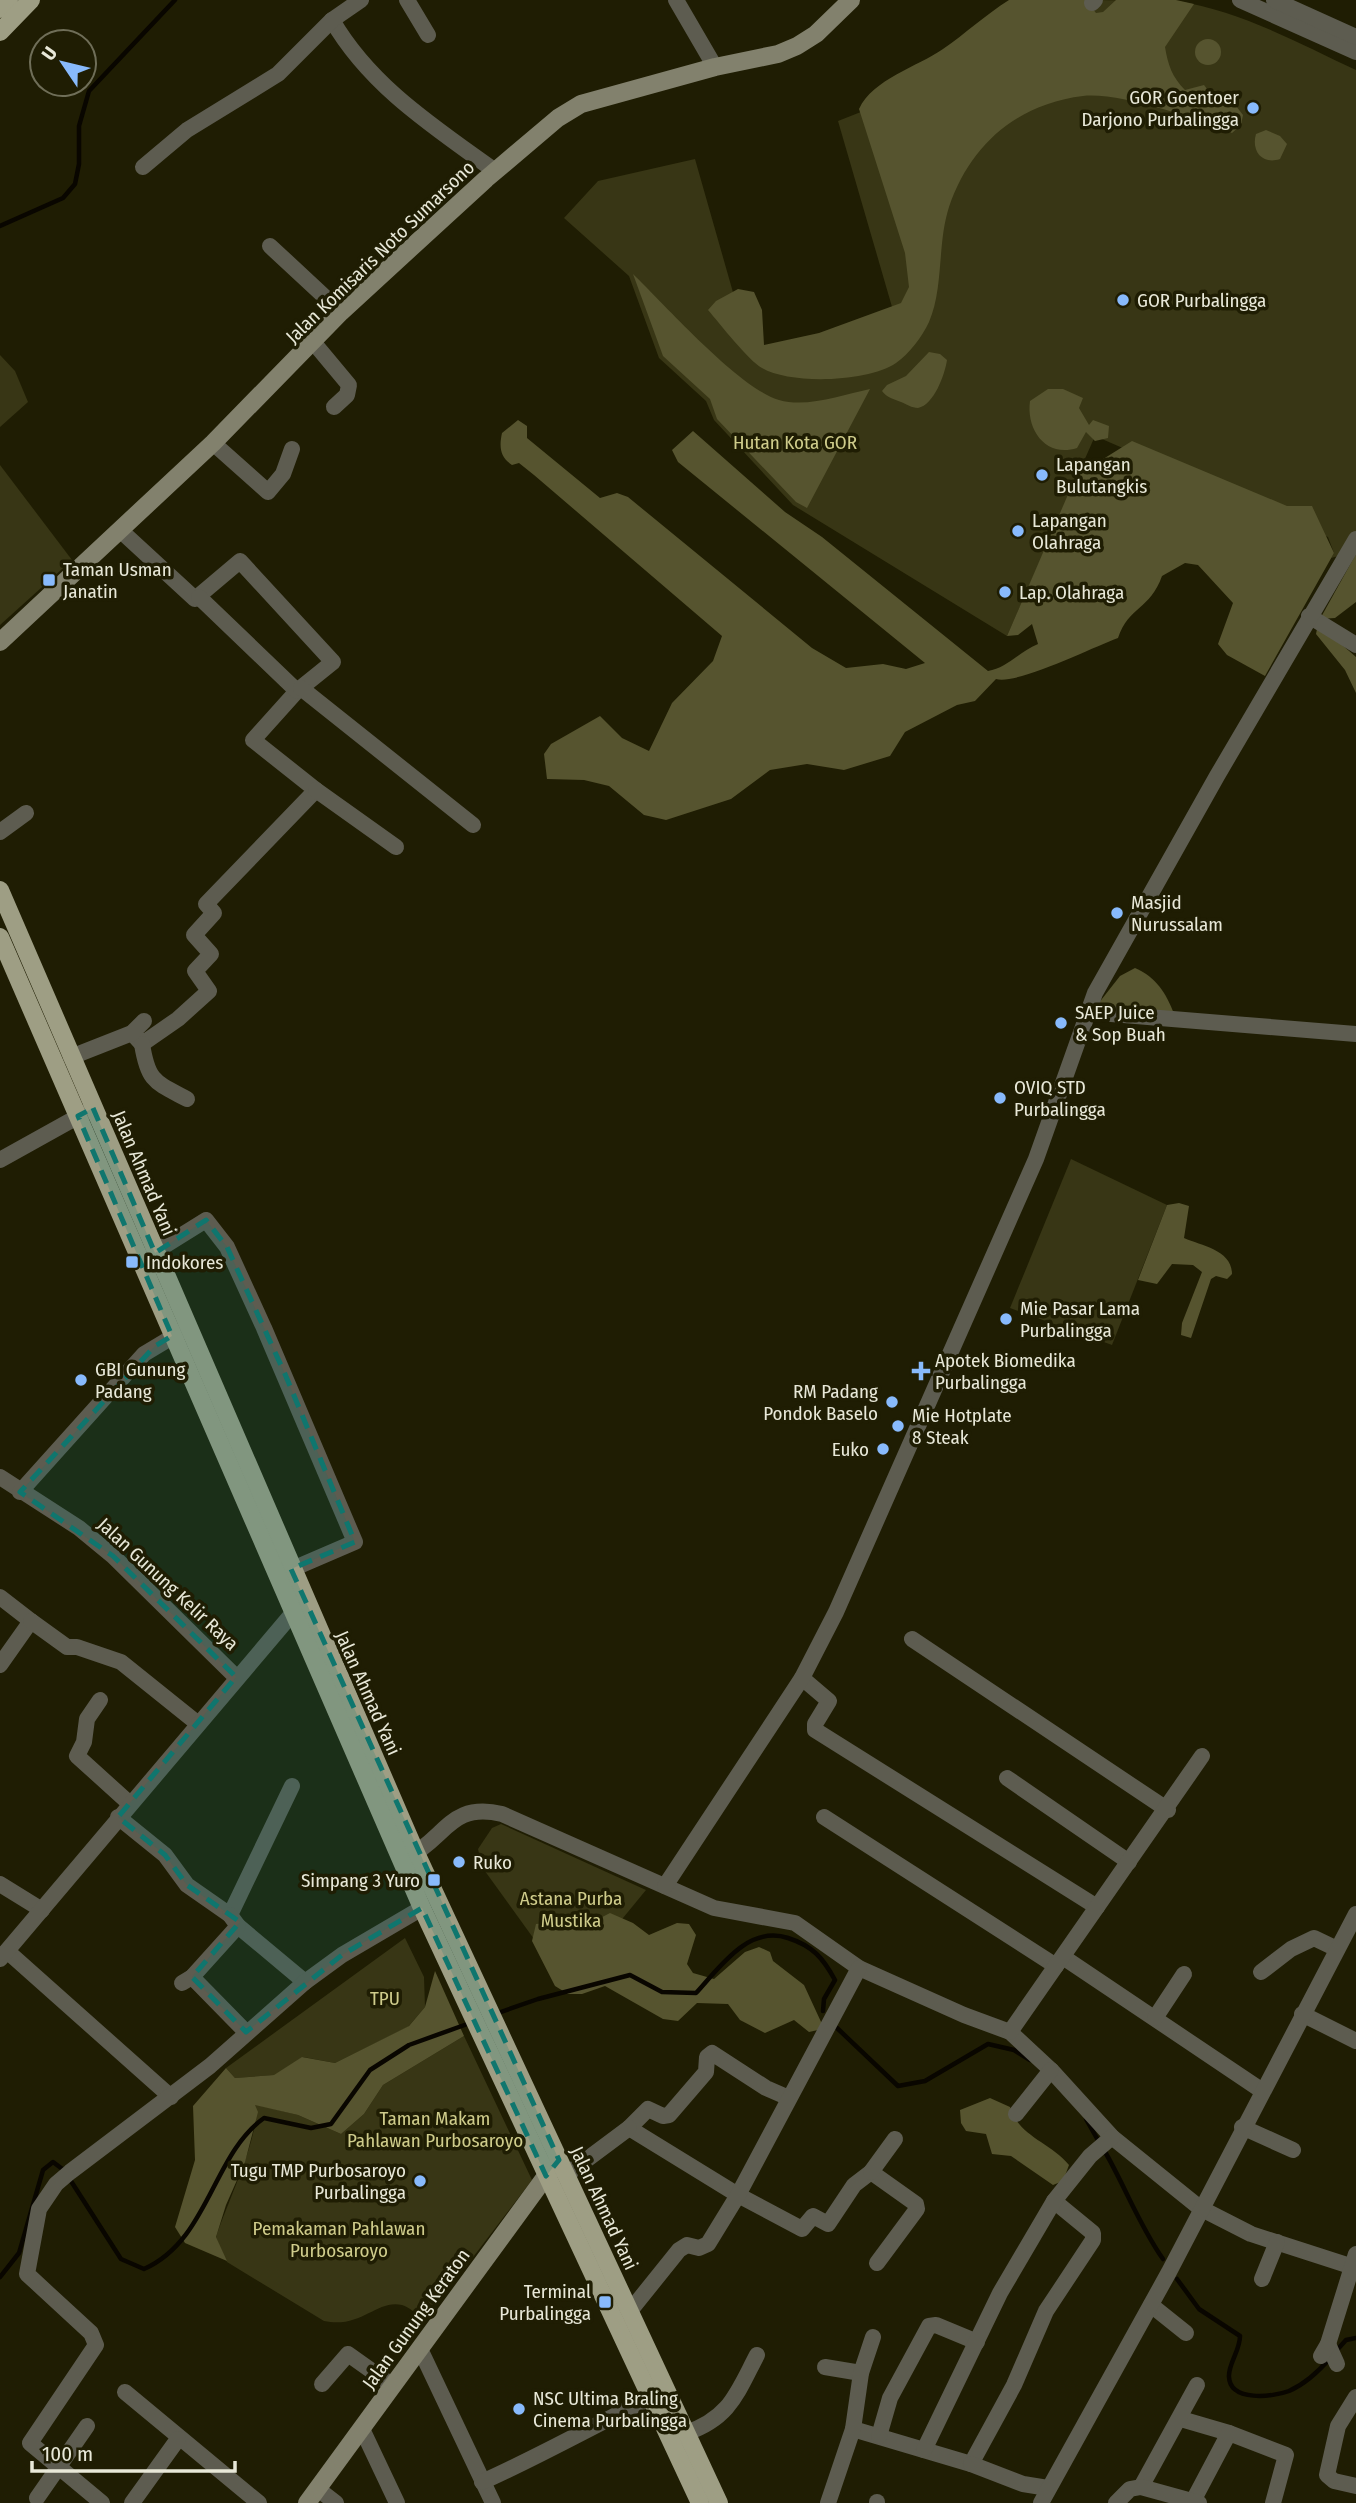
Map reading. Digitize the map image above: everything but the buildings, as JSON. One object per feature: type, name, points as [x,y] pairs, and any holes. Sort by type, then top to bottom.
[{"type":"main road","points":[[0,9],[9,0]]},
{"type":"main road","points":[[0,32],[31,0]]},
{"type":"main road","name":"Jalan Ahmad Yani","points":[[0,890],[71,1057],[86,1112]]},
{"type":"main road","name":"Jalan Ahmad Yani","points":[[0,937],[86,1112],[409,1857],[422,1908],[700,2503]]},
{"type":"main road","name":"Jalan Ahmad Yani","points":[[284,1573],[292,1614],[409,1857],[498,2029],[719,2503]]},
{"type":"street","points":[[143,167],[187,130],[278,74],[332,20],[361,0]]},
{"type":"street","points":[[407,0],[428,35]]},
{"type":"street","points":[[676,0],[715,67]]},
{"type":"street","name":"Jalan Komisaris Noto Sumarsono","points":[[0,642],[213,443],[314,343],[341,312],[495,171],[558,118],[581,104],[715,67],[778,54],[816,34],[851,0]]},
{"type":"street","points":[[1240,0],[1356,52]]},
{"type":"street","points":[[1274,0],[1356,37]]},
{"type":"street","points":[[332,20],[347,46],[393,95],[495,171]]},
{"type":"street","points":[[270,246],[341,312]]},
{"type":"street","points":[[314,343],[349,385],[347,395],[334,407]]},
{"type":"street","points":[[213,443],[266,492],[271,491],[282,474],[292,449]]},
{"type":"street","points":[[120,530],[193,597],[199,597],[299,690],[473,825]]},
{"type":"street","points":[[665,1886],[802,1678],[836,1612],[1036,1159],[1087,1012],[1128,932],[1356,539]]},
{"type":"street","points":[[199,597],[237,561],[243,564],[332,659],[331,665],[299,690],[253,741],[396,848]]},
{"type":"street","points":[[1309,616],[1356,645]]},
{"type":"street","points":[[71,1057],[137,1039],[178,1019],[209,991],[195,971],[211,954],[194,935],[214,913],[206,904],[316,790]]},
{"type":"street","points":[[0,832],[26,813]]},
{"type":"street","points":[[1087,1012],[1356,1034]]},
{"type":"street","points":[[144,1021],[137,1039],[148,1073],[153,1081],[187,1099]]},
{"type":"street","points":[[0,1160],[86,1112]]},
{"type":"street","points":[[146,1252],[206,1220],[226,1247],[285,1374],[355,1542],[284,1573]]},
{"type":"street","points":[[20,1492],[144,1354],[180,1332]]},
{"type":"street","name":"Jalan Gunung Kelir Raya","points":[[0,1477],[79,1528],[113,1556],[236,1677]]},
{"type":"street","points":[[0,1597],[67,1647],[79,1648],[128,1666],[197,1723]]},
{"type":"street","points":[[171,2096],[4,1955],[197,1723],[292,1614]]},
{"type":"street","points":[[0,1665],[31,1621]]},
{"type":"street","points":[[912,1639],[1168,1810]]},
{"type":"street","points":[[802,1678],[829,1701],[815,1724],[815,1730],[1097,1907]]},
{"type":"street","points":[[100,1700],[88,1719],[84,1742],[77,1756],[129,1804]]},
{"type":"street","points":[[1010,2032],[1168,1810],[1202,1756]]},
{"type":"street","points":[[1007,1778],[1129,1862]]},
{"type":"street","points":[[246,2032],[187,1980],[234,1920],[292,1786]]},
{"type":"street","points":[[409,1857],[455,1819],[475,1810],[502,1814],[714,1908],[795,1923],[859,1968],[964,2015],[1010,2032],[1109,2139],[1200,2208],[1251,2234],[1355,2263],[1330,2354]]},
{"type":"street","points":[[118,1817],[165,1855],[187,1885],[234,1920],[305,1982]]},
{"type":"street","points":[[824,1817],[1155,2018],[1261,2090]]},
{"type":"street","points":[[0,1884],[42,1910]]},
{"type":"street","points":[[102,2503],[29,2441],[94,2351],[96,2341],[91,2333],[27,2274],[39,2209],[56,2184],[70,2172],[210,2067],[305,1982],[342,1955],[422,1908]]},
{"type":"street","points":[[853,2429],[971,2464],[1023,2484],[1044,2496],[1151,2305],[1302,2014],[1346,1943],[1356,1914]]},
{"type":"street","points":[[1261,1972],[1291,1949],[1314,1938],[1346,1943]]},
{"type":"street","points":[[630,2311],[678,2250],[687,2245],[699,2248],[708,2244],[738,2195],[859,1968]]},
{"type":"street","points":[[1155,2018],[1184,1974]]},
{"type":"street","points":[[1302,2014],[1356,2041]]},
{"type":"street","points":[[562,2167],[629,2128],[648,2109],[663,2116],[669,2115],[706,2072],[707,2057],[712,2053],[766,2088],[789,2098]]},
{"type":"street","points":[[1016,2115],[1048,2073]]},
{"type":"street","points":[[1242,2127],[1293,2150]]},
{"type":"street","points":[[629,2128],[738,2195],[802,2229],[813,2216],[828,2224],[854,2185],[871,2172],[895,2139]]},
{"type":"street","points":[[924,2449],[1000,2293],[1054,2201],[1090,2156],[1109,2139]]},
{"type":"street","name":"Jalan Gunung Keraton","points":[[313,2496],[545,2176],[562,2167]]},
{"type":"street","points":[[871,2172],[911,2199],[916,2209],[877,2263]]},
{"type":"street","points":[[971,2464],[1018,2375],[1046,2311],[1093,2240],[1093,2233],[1054,2201]]},
{"type":"street","points":[[1262,2279],[1277,2242]]},
{"type":"street","points":[[1151,2305],[1186,2333]]},
{"type":"street","points":[[879,2436],[890,2398],[929,2326],[936,2325],[977,2342]]},
{"type":"street","points":[[828,2503],[853,2429],[861,2373],[873,2337]]},
{"type":"street","points":[[420,2349],[493,2503]]},
{"type":"street","points":[[322,2384],[348,2354],[393,2386]]},
{"type":"street","points":[[686,2433],[707,2426],[723,2414],[757,2355]]},
{"type":"street","points":[[825,2367],[861,2373]]},
{"type":"street","points":[[1141,2487],[1181,2419],[1197,2385]]},
{"type":"street","points":[[125,2392],[178,2439],[259,2503]]},
{"type":"street","points":[[1356,2397],[1338,2427],[1327,2474],[1334,2481],[1356,2486]]},
{"type":"street","points":[[482,2482],[559,2448],[579,2434],[650,2398]]},
{"type":"street","points":[[1181,2419],[1229,2433],[1286,2455],[1273,2503]]},
{"type":"street","points":[[37,2498],[87,2427]]},
{"type":"street","points":[[362,2429],[397,2503]]},
{"type":"street","points":[[1116,2503],[1130,2489],[1141,2487],[1196,2502],[1229,2433]]},
{"type":"street","points":[[132,2503],[178,2439]]},
{"type":"street","points":[[313,2496],[336,2503]]},
{"type":"highlighted area","points":[[93,1108],[155,1253],[206,1220],[227,1247],[285,1374],[355,1542],[291,1569],[559,2160],[546,2176],[422,1908],[342,1955],[246,2032],[192,1977],[240,1922],[187,1885],[165,1855],[118,1817],[236,1677],[113,1556],[20,1492],[155,1346],[172,1336],[78,1116]]},
{"type":"green space","points":[[1009,0],[1086,0],[1096,13],[1103,12],[1116,0],[1176,0],[1194,4],[1165,47],[1171,70],[1185,90],[1204,85],[1219,105],[1236,106],[1243,115],[1241,125],[1232,133],[1137,102],[1099,96],[1083,96],[1037,108],[999,131],[983,147],[958,185],[945,221],[934,309],[923,333],[906,355],[896,363],[867,374],[829,379],[791,377],[756,364],[708,310],[716,301],[738,289],[754,292],[762,310],[764,345],[819,333],[901,303],[909,287],[905,253],[859,109],[874,90],[885,82],[943,49]]},
{"type":"green space","name":"GOR Purbalingga","points":[[1039,0],[1177,1],[1201,6],[1269,29],[1356,70],[1356,531],[1342,555],[1331,558],[1334,553],[1328,537],[1095,436],[1007,636],[793,505],[714,420],[706,401],[659,358],[629,276],[564,218],[598,181],[695,159],[752,359],[897,324],[838,121],[909,93]]},
{"type":"green space","points":[[1208,39],[1217,43],[1221,52],[1217,61],[1208,65],[1199,61],[1195,52],[1199,43]]},
{"type":"green space","points":[[1266,130],[1280,136],[1287,144],[1280,159],[1268,160],[1257,151],[1256,134]]},
{"type":"green space","name":"Hutan Kota GOR","points":[[633,274],[724,363],[763,393],[779,400],[801,402],[824,400],[870,389],[807,508],[796,502],[717,419],[710,399],[663,356]]},
{"type":"green space","points":[[929,352],[940,354],[947,360],[934,395],[924,406],[916,408],[891,398],[882,391],[887,385],[906,376]]},
{"type":"green space","points":[[0,355],[15,371],[28,402],[0,427]]},
{"type":"green space","points":[[1048,389],[1063,389],[1083,398],[1079,408],[1089,425],[1093,420],[1109,426],[1108,438],[1095,441],[1086,432],[1077,448],[1056,449],[1047,445],[1040,439],[1031,422],[1030,401]]},
{"type":"green space","points":[[518,420],[527,426],[527,438],[600,498],[617,493],[628,497],[812,648],[846,668],[883,664],[906,669],[925,663],[678,462],[672,450],[693,431],[785,512],[822,537],[988,671],[1038,644],[1032,624],[1018,635],[1007,636],[1076,476],[1132,441],[1287,506],[1312,506],[1334,553],[1265,676],[1227,655],[1218,644],[1233,603],[1198,565],[1185,563],[1162,576],[1152,596],[1128,620],[1118,638],[1038,671],[996,679],[975,701],[957,705],[905,732],[890,756],[844,770],[807,764],[770,770],[731,799],[666,820],[644,815],[609,786],[584,780],[547,779],[544,754],[551,744],[600,716],[622,738],[649,751],[672,703],[713,661],[722,636],[534,475],[519,463],[512,465],[505,459],[501,451],[502,433]]},
{"type":"green space","points":[[0,465],[72,560],[0,625]]},
{"type":"green space","points":[[1356,554],[1356,602],[1335,618],[1320,619]]},
{"type":"green space","points":[[1317,629],[1325,630],[1356,657],[1356,693],[1345,670],[1316,634]]},
{"type":"green space","points":[[1135,968],[1159,986],[1174,1014],[1117,1022],[1098,1004],[1120,976]]},
{"type":"green space","points":[[1071,1159],[1167,1205],[1112,1345],[1010,1308]]},
{"type":"green space","points":[[1179,1203],[1189,1206],[1184,1238],[1222,1254],[1231,1266],[1232,1274],[1227,1279],[1216,1276],[1211,1279],[1191,1338],[1181,1335],[1182,1323],[1202,1272],[1193,1265],[1172,1264],[1157,1284],[1138,1280],[1167,1205]]},
{"type":"green space","name":"Astana Purba Mustika","points":[[501,1824],[646,1890],[572,1980],[552,1964],[482,1867],[478,1849],[492,1828]]},
{"type":"green space","points":[[610,1913],[633,1923],[649,1935],[677,1923],[689,1924],[696,1935],[687,1964],[693,1973],[714,1979],[745,1952],[759,1947],[770,1952],[773,1961],[804,1985],[822,2024],[818,2030],[809,2032],[794,2020],[765,2033],[740,2020],[728,2004],[697,2003],[678,2021],[663,2019],[605,1986],[582,1994],[568,1994],[555,1986],[532,1941],[536,1924],[555,1922],[583,1927]]},
{"type":"green space","name":"TPU","points":[[405,1938],[424,1977],[425,2007],[408,2027],[335,2063],[303,2057],[275,2075],[235,2078],[226,2068]]},
{"type":"green space","points":[[435,1971],[464,2036],[383,2085],[364,2114],[341,2134],[298,2115],[255,2105],[258,2112],[245,2162],[226,2205],[216,2237],[227,2261],[185,2243],[175,2227],[195,2160],[193,2106],[226,2068],[235,2078],[274,2075],[302,2057],[335,2063],[409,2026],[425,2007]]},
{"type":"green space","name":"Pemakaman Pahlawan Purbosaroyo","points":[[464,2036],[532,2180],[425,2320],[405,2306],[393,2304],[348,2321],[324,2321],[227,2262],[216,2238],[249,2149],[256,2115],[254,2104],[298,2115],[341,2134],[364,2114],[383,2085]]},
{"type":"green space","points":[[990,2098],[1010,2107],[1020,2125],[1069,2165],[1063,2181],[1053,2185],[1011,2156],[992,2154],[986,2134],[966,2131],[961,2123],[960,2110]]},
{"type":"waterway","points":[[0,226],[63,198],[75,184],[79,164],[79,126],[89,91],[175,0]]},
{"type":"waterway","points":[[495,2014],[538,1999],[630,1975],[662,1992],[696,1993],[736,1951],[760,1937],[774,1936],[788,1938],[804,1945],[826,1965],[835,1980],[824,1999],[823,2011]]},
{"type":"waterway","points":[[69,2178],[121,2259],[144,2269],[166,2256],[183,2238],[197,2218],[232,2153],[264,2118],[311,2128],[331,2124],[370,2070],[409,2045],[470,2023]]},
{"type":"waterway","points":[[837,2028],[898,2086],[925,2081],[988,2044],[1014,2050],[1030,2060]]},
{"type":"waterway","points":[[1086,2119],[1099,2142]]},
{"type":"waterway","points":[[1104,2150],[1163,2259]]},
{"type":"waterway","points":[[0,2277],[19,2253],[43,2170],[53,2162],[65,2171]]},
{"type":"waterway","points":[[1177,2279],[1199,2309],[1240,2336],[1229,2372],[1231,2385],[1237,2391],[1253,2396],[1289,2391],[1301,2385],[1331,2357]]},
{"type":"waterway","points":[[1337,2350],[1346,2340],[1356,2338]]},
{"type":"place","name":"GOR Goentoer Darjono Purbalingga","points":[[1253,108]]},
{"type":"place","name":"GOR Purbalingga","points":[[1123,300]]},
{"type":"place","name":"Lapangan Bulutangkis","points":[[1042,475]]},
{"type":"place","name":"Lapangan Olahraga","points":[[1018,531]]},
{"type":"place","name":"Taman Usman Janatin","points":[[49,580]]},
{"type":"place","name":"Lap. Olahraga","points":[[1005,592]]},
{"type":"place","name":"Masjid Nurussalam","points":[[1117,913]]},
{"type":"place","name":"SAEP Juice & Sop Buah","points":[[1061,1023]]},
{"type":"place","name":"OVIQ STD Purbalingga","points":[[1000,1098]]},
{"type":"place","name":"Indokores","points":[[132,1262]]},
{"type":"place","name":"Mie Pasar Lama Purbalingga","points":[[1006,1319]]},
{"type":"place","name":"Apotek Biomedika Purbalingga","points":[[921,1371]]},
{"type":"place","name":"GBI Gunung Padang","points":[[81,1380]]},
{"type":"place","name":"RM Padang Pondok Baselo","points":[[892,1402]]},
{"type":"place","name":"Mie Hotplate 8 Steak","points":[[898,1426]]},
{"type":"place","name":"Euko","points":[[883,1449]]},
{"type":"place","name":"Ruko","points":[[459,1862]]},
{"type":"place","name":"Simpang 3 Yuro","points":[[434,1880]]},
{"type":"place","name":"Tugu TMP Purbosaroyo Purbalingga","points":[[420,2181]]},
{"type":"place","name":"Terminal Purbalingga","points":[[605,2302]]},
{"type":"place","name":"NSC Ultima Braling Cinema Purbalingga","points":[[519,2409]]},
{"type":"park label","name":"Taman Makam Pahlawan Purbosaroyo","points":[[435,2129]]}]
